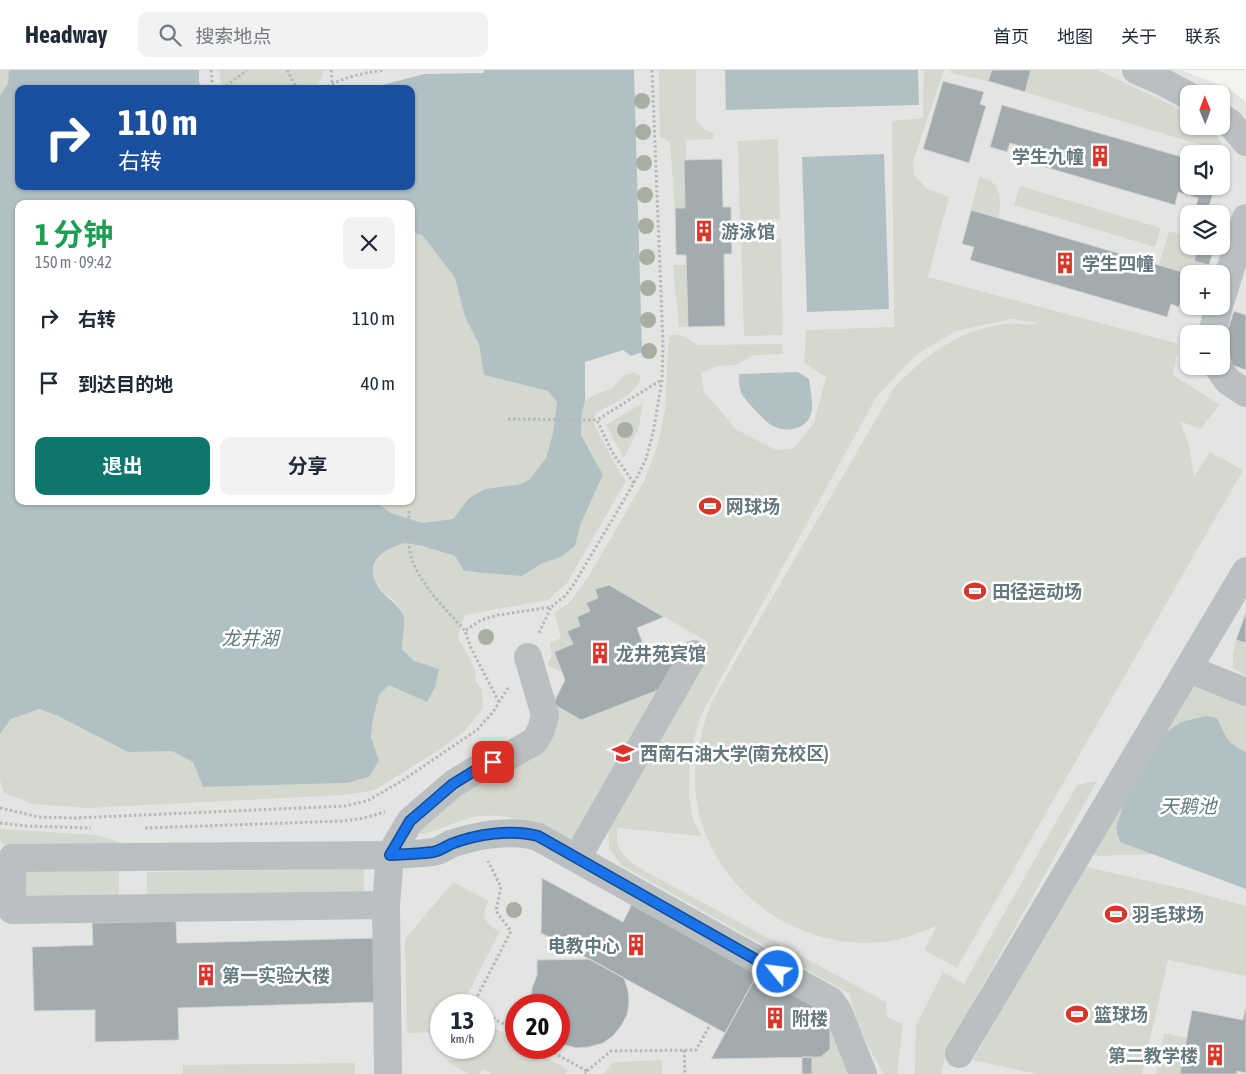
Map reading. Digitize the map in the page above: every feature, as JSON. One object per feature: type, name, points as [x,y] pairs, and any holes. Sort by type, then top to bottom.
[{"type":"lane","points":[[1136,70],[1180,91]]},
{"type":"lane","points":[[1230,123],[1246,142]]},
{"type":"lane","points":[[1230,270],[1246,218]]},
{"type":"lane","points":[[1223,375],[1228,382],[1246,393]]},
{"type":"lane","points":[[959,1054],[1246,571]]},
{"type":"lane","points":[[577,858],[694,654]]},
{"type":"lane","points":[[388,1074],[386,905],[390,855],[410,821],[453,784],[479,768],[535,741],[541,730],[544,715],[528,657]]},
{"type":"lane","points":[[1188,669],[1246,692]]},
{"type":"lane","points":[[386,905],[12,910],[12,858],[390,855],[435,852],[450,844],[475,837],[506,834],[538,836],[831,1001],[838,1011],[863,1074]]},
{"type":"path","points":[[211,70],[213,85]]},
{"type":"path","points":[[227,85],[247,70]]},
{"type":"path","points":[[287,70],[295,85]]},
{"type":"path","points":[[331,70],[332,84]]},
{"type":"path","points":[[332,84],[337,80],[361,73],[385,70]]},
{"type":"path","points":[[0,808],[39,817],[76,818],[345,806],[367,801],[400,782],[477,730],[499,702],[528,657],[551,607],[565,596],[574,584],[646,460],[653,433],[662,380],[663,343],[652,70]]},
{"type":"path","points":[[508,420],[597,420],[662,380]]},
{"type":"path","points":[[597,420],[612,452],[634,483]]},
{"type":"path","points":[[408,511],[409,546],[413,564],[425,585],[466,631],[471,648],[499,702]]},
{"type":"path","points":[[466,631],[481,620],[498,615],[551,607]]},
{"type":"path","points":[[139,828],[344,821],[364,818],[391,810]]},
{"type":"path","points":[[0,823],[27,826],[92,828]]},
{"type":"path","points":[[475,837],[501,887],[496,911],[511,931],[479,994]]},
{"type":"path","points":[[563,1059],[586,1073],[611,1051],[696,1050],[710,1025]]},
{"type":"path","points":[[684,1050],[685,1074]]},
{"type":"shaded area","name":"西南石油大学(南充校区)","points":[[0,70],[1181,70],[1220,85],[1180,85],[1180,135],[1230,135],[1230,90],[1246,102],[1246,1074],[0,1074]]},
{"type":"shaded area","points":[[0,70],[9,70],[8,84],[0,96]]},
{"type":"shaded area","points":[[219,70],[324,70],[317,85],[221,85]]},
{"type":"shaded area","points":[[659,70],[696,70],[696,120],[705,130],[714,133],[713,139],[686,140],[685,208],[675,208],[670,142],[660,137]]},
{"type":"shaded area","name":"田径运动场","points":[[924,70],[944,70],[913,161],[914,174],[926,188],[949,197],[928,277],[1179,344],[1173,375],[1220,405],[1200,429],[1180,421],[1189,445],[1194,477],[1210,452],[1243,470],[957,968],[924,950],[937,926],[890,941],[848,942],[814,935],[782,921],[754,901],[730,877],[712,848],[700,816],[695,781],[696,761],[711,703],[894,388],[930,355],[958,338],[989,327],[1006,324],[1039,323],[1011,319],[956,331],[916,355],[877,396],[701,715],[690,752],[689,796],[693,821],[702,836],[617,828],[618,843],[622,854],[643,870],[886,1002],[887,1017],[903,1024],[897,1074],[884,1074],[863,1036],[850,994],[621,865],[609,848],[608,815],[708,642],[609,585],[598,598],[586,603],[590,611],[577,617],[580,626],[567,631],[573,644],[554,652],[562,672],[547,665],[552,656],[550,643],[561,638],[555,613],[570,602],[590,574],[644,481],[657,447],[665,410],[669,335],[681,335],[698,345],[782,344],[783,354],[754,355],[736,365],[717,366],[701,373],[704,392],[737,430],[776,450],[794,448],[814,423],[826,377],[804,363],[806,330],[894,327],[892,121],[923,118]]},
{"type":"shaded area","points":[[951,70],[992,70],[988,81],[950,73]]},
{"type":"shaded area","points":[[1031,70],[1097,70],[1180,109],[1180,135],[1216,135],[1221,145],[1201,145],[1025,92]]},
{"type":"shaded area","points":[[778,139],[780,219],[740,220],[738,141]]},
{"type":"shaded area","points":[[980,176],[992,182],[998,189],[1000,209],[998,218],[971,210]]},
{"type":"shaded area","points":[[1020,186],[1161,228],[1155,247],[1014,205]]},
{"type":"shaded area","points":[[1169,231],[1180,234],[1180,255],[1196,255],[1194,261],[1202,263],[1201,265],[1180,265],[1180,271],[1159,265]]},
{"type":"shaded area","points":[[415,233],[423,236],[455,278],[465,317],[480,344],[484,375],[548,391],[557,402],[553,433],[546,458],[530,479],[521,484],[485,489],[469,498],[453,519],[422,523],[391,513],[380,505],[415,505]]},
{"type":"shaded area","points":[[781,239],[783,335],[744,336],[741,240]]},
{"type":"shaded area","points":[[673,265],[687,265],[688,327],[679,327]]},
{"type":"shaded area","points":[[634,372],[641,376],[635,389],[596,413],[594,424],[626,481],[567,583],[548,600],[465,615],[458,639],[468,654],[475,671],[476,682],[482,690],[483,708],[465,731],[442,748],[375,790],[344,795],[88,808],[33,804],[4,793],[0,780],[0,734],[11,719],[38,709],[58,716],[128,752],[172,750],[193,762],[204,787],[347,783],[369,777],[379,761],[371,737],[379,695],[389,685],[439,669],[414,662],[402,649],[404,624],[402,612],[395,602],[379,589],[374,575],[375,562],[384,551],[404,543],[430,547],[463,559],[522,576],[541,564],[561,557],[575,546],[581,523],[603,476],[581,435],[582,413],[585,401],[594,395],[613,388],[623,376]]},
{"type":"shaded area","points":[[643,403],[638,430],[624,458],[606,425]]},
{"type":"shaded area","points":[[1236,640],[1246,643],[1246,676],[1233,668]]},
{"type":"shaded area","points":[[1186,684],[1246,706],[1246,752],[1231,743],[1217,718],[1145,764],[1123,805],[1116,829],[1120,842],[1153,854],[1099,856],[1089,853]]},
{"type":"shaded area","points":[[661,689],[602,803],[572,839],[522,821],[496,816],[470,818],[425,834],[419,833],[416,828],[450,794],[537,749],[548,692],[557,696],[553,704],[581,720]]},
{"type":"shaded area","points":[[1097,781],[946,1051],[941,1074],[915,1074],[916,1025],[943,972],[964,984],[1077,785]]},
{"type":"shaded area","points":[[0,829],[97,835],[128,845],[15,849],[2,843]]},
{"type":"shaded area","points":[[1082,866],[1184,889],[1246,906],[1246,976],[1168,960],[1142,1074],[1037,1074],[973,1060]]},
{"type":"shaded area","points":[[22,868],[119,868],[119,896],[22,896]]},
{"type":"shaded area","points":[[364,869],[364,893],[147,895],[147,872]]},
{"type":"shaded area","points":[[453,882],[489,901],[485,911],[486,919],[491,926],[500,931],[468,994],[430,994],[430,1032],[407,1033],[405,939]]},
{"type":"shaded area","points":[[813,1003],[826,1012],[854,1074],[812,1074],[812,1057],[821,1057],[830,1049],[830,1029],[814,1021],[818,1014]]},
{"type":"shaded area","points":[[495,1028],[505,1034],[505,1059],[548,1059],[568,1070],[565,1074],[492,1074],[483,1069],[479,1074],[469,1074],[446,1061],[495,1059]]},
{"type":"shaded area","points":[[1164,1033],[1187,1038],[1180,1074],[1156,1074]]},
{"type":"shaded area","points":[[662,1060],[662,1074],[604,1074],[613,1062]]},
{"type":"shaded area","points":[[355,1063],[355,1074],[183,1074],[183,1065]]},
{"type":"water","name":"龙井湖","points":[[9,70],[199,70],[201,85],[15,85],[15,190],[415,190],[415,85],[382,85],[424,74],[483,73],[484,70],[634,70],[642,352],[631,356],[623,350],[585,362],[585,401],[582,413],[581,435],[603,475],[581,523],[575,546],[561,557],[541,564],[522,576],[464,571],[455,556],[407,543],[400,544],[384,552],[376,560],[373,570],[378,588],[397,606],[404,618],[402,649],[414,661],[439,669],[435,687],[427,702],[389,685],[379,695],[371,737],[379,761],[369,777],[347,783],[203,787],[193,762],[172,751],[128,752],[58,716],[39,709],[11,719],[0,734],[0,96],[8,84]]},
{"type":"water","points":[[725,70],[918,70],[919,105],[726,110]]},
{"type":"water","points":[[884,154],[889,309],[807,312],[802,157]]},
{"type":"water","points":[[798,372],[809,379],[812,406],[811,414],[805,424],[795,429],[778,428],[770,424],[741,393],[739,374]]},
{"type":"water","name":"天鹅池","points":[[1206,716],[1217,718],[1231,742],[1246,752],[1246,889],[1120,842],[1116,829],[1123,805],[1161,736],[1181,722]]},
{"type":"building","points":[[992,70],[1031,70],[1025,92],[988,81]]},
{"type":"building","points":[[943,81],[984,92],[980,104],[986,106],[969,163],[923,149]]},
{"type":"building","name":"学生九幢","points":[[1002,105],[1180,156],[1180,193],[1178,192],[1175,205],[1021,160],[1025,148],[1010,143],[1007,152],[990,147]]},
{"type":"building","name":"游泳馆","points":[[722,159],[723,207],[731,207],[732,254],[724,254],[725,326],[688,327],[686,255],[676,255],[675,208],[685,208],[684,160]]},
{"type":"building","name":"学生九幢","points":[[1188,195],[1212,195],[1209,205],[1196,205],[1198,198]]},
{"type":"building","name":"学生四幢","points":[[971,210],[1180,271],[1180,304],[1179,307],[1171,304],[1167,317],[970,260],[974,247],[962,244]]},
{"type":"building","points":[[1196,255],[1212,255],[1209,265],[1194,261]]},
{"type":"building","points":[[1234,311],[1246,315],[1246,370],[1232,365],[1229,325]]},
{"type":"building","name":"龙井苑宾馆","points":[[609,585],[664,617],[637,628],[647,654],[665,647],[675,667],[661,689],[581,720],[553,704],[565,680],[554,652],[573,644],[567,631],[580,626],[577,617],[590,611],[586,603],[598,598],[595,589]]},
{"type":"building","points":[[1246,612],[1246,643],[1236,640]]},
{"type":"building","name":"电教中心","points":[[542,878],[623,922],[632,904],[758,973],[725,1033],[541,933]]},
{"type":"building","name":"第一实验大楼","points":[[176,921],[177,943],[379,938],[381,1002],[178,1008],[179,1040],[95,1042],[95,1010],[34,1011],[32,947],[93,945],[92,923]]},
{"type":"building","points":[[590,959],[624,978],[629,1002],[627,1015],[613,1036],[603,1043],[589,1047],[576,1048],[570,1046],[570,994],[532,994],[537,975],[537,960]]},
{"type":"building","name":"附楼","points":[[758,973],[813,1003],[818,1014],[814,1021],[830,1029],[830,1049],[821,1057],[711,1059]]},
{"type":"building","name":"第二教学楼","points":[[1245,1009],[1246,1073],[1237,1071],[1237,1074],[1180,1074],[1192,1010],[1243,1020]]},
{"type":"building","points":[[802,1057],[812,1057],[812,1074],[802,1074]]},
{"type":"place","name":"学生九幢","points":[[1100,156]]},
{"type":"place","name":"游泳馆","points":[[704,231]]},
{"type":"place","name":"学生四幢","points":[[1065,263]]},
{"type":"place","name":"网球场","points":[[710,506]]},
{"type":"place","name":"田径运动场","points":[[975,591]]},
{"type":"place","name":"龙井苑宾馆","points":[[600,653]]},
{"type":"place","name":"西南石油大学(南充校区)","points":[[623,753]]},
{"type":"place","name":"羽毛球场","points":[[1116,914]]},
{"type":"place","name":"电教中心","points":[[636,945]]},
{"type":"place","name":"第一实验大楼","points":[[206,975]]},
{"type":"place","name":"篮球场","points":[[1077,1014]]},
{"type":"place","name":"附楼","points":[[775,1018]]},
{"type":"place","name":"第二教学楼","points":[[1215,1055]]},
{"type":"route","points":[[493,762],[453,784],[410,821],[390,855],[435,852],[450,844],[475,837],[497,834],[516,833],[538,836],[778,972]]}]
